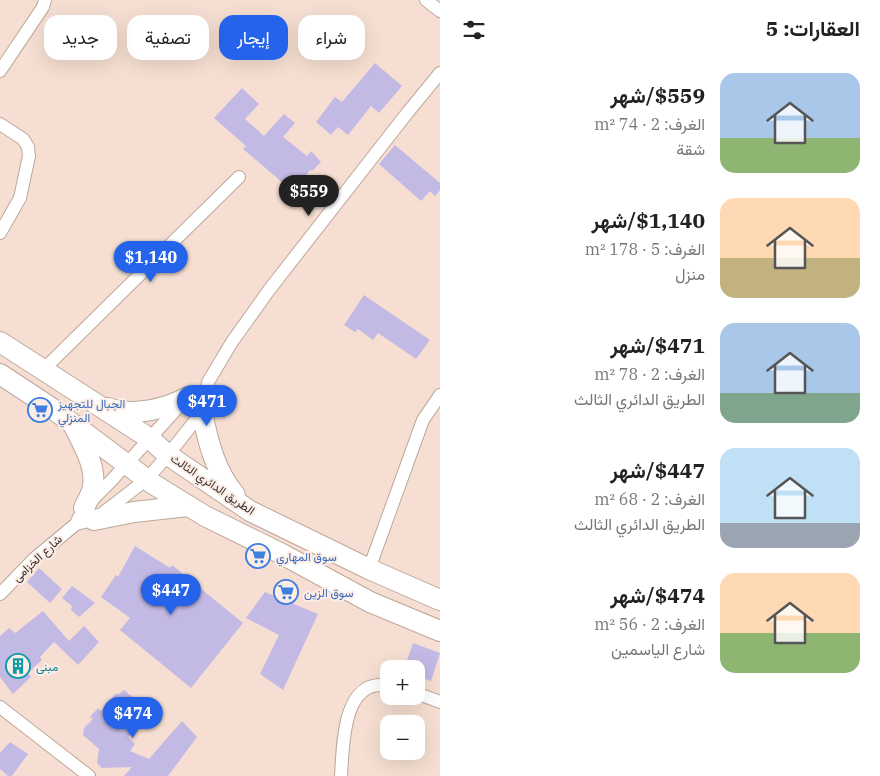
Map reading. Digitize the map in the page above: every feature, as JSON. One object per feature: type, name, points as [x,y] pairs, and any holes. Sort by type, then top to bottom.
[{"type":"main road","name":"الطريق الدائري الثالث","points":[[0,342],[149,438],[168,455],[250,511],[369,569],[440,600]]},
{"type":"main road","name":"الطريق الدائري الثالث","points":[[0,374],[53,409],[147,479],[205,516],[282,554],[370,602],[440,631]]},
{"type":"main road","points":[[94,403],[120,411],[138,412],[177,403],[188,397]]},
{"type":"main road","points":[[202,412],[207,437],[221,476],[236,497],[250,511]]},
{"type":"main road","points":[[73,425],[88,455],[92,472],[93,486],[84,517],[188,506]]},
{"type":"street","points":[[0,71],[43,7],[44,0]]},
{"type":"street","points":[[426,0],[440,11]]},
{"type":"street","points":[[84,517],[147,479],[168,455],[202,412],[208,382],[232,342],[269,290],[440,73]]},
{"type":"street","points":[[0,124],[23,139],[28,147],[29,156],[20,198],[0,233]]},
{"type":"street","points":[[43,370],[239,177]]},
{"type":"street","points":[[84,517],[126,463],[188,397],[208,382]]},
{"type":"street","points":[[369,569],[422,420],[440,395]]},
{"type":"street","name":"شارع الخزامى","points":[[0,594],[30,562],[84,517]]},
{"type":"street","points":[[341,776],[347,718],[354,701],[362,692],[371,687],[380,686]]},
{"type":"street","points":[[425,697],[440,702]]},
{"type":"street","points":[[0,707],[89,776]]},
{"type":"building","points":[[375,63],[402,86],[379,113],[371,106],[348,135],[338,127],[331,135],[316,122],[335,97],[342,102]]},
{"type":"building","points":[[242,88],[259,104],[245,119],[264,136],[284,114],[295,123],[283,137],[307,156],[311,151],[321,162],[312,171],[310,170],[290,195],[280,186],[283,183],[243,149],[246,146],[214,118]]},
{"type":"building","points":[[395,145],[440,183],[440,190],[435,196],[430,191],[421,201],[379,164]]},
{"type":"building","points":[[364,295],[430,340],[416,359],[378,333],[373,340],[358,329],[355,332],[344,325]]},
{"type":"building","points":[[135,546],[170,568],[172,565],[243,623],[191,688],[120,630],[130,618],[101,597],[116,575],[118,577]]},
{"type":"building","points":[[39,568],[62,589],[50,603],[27,582]]},
{"type":"building","points":[[72,586],[95,603],[79,617],[71,610],[72,606],[62,598]]},
{"type":"building","points":[[265,592],[318,614],[283,690],[260,674],[279,635],[246,618]]},
{"type":"building","points":[[43,611],[69,641],[84,626],[99,642],[78,665],[54,642],[40,657],[42,660],[28,673],[31,677],[13,694],[0,677],[0,636],[9,628],[15,633]]},
{"type":"building","points":[[413,643],[440,653],[431,681],[425,679],[425,660],[407,660]]},
{"type":"building","points":[[124,690],[150,712],[128,737],[135,744],[130,751],[149,759],[182,721],[197,737],[168,776],[124,776],[132,767],[102,768],[97,763],[99,749],[83,735],[84,728],[93,719],[90,717],[98,708],[101,711],[115,694],[119,694]]},
{"type":"building","points":[[10,742],[28,754],[12,776],[8,776],[0,769],[0,753]]},
{"type":"place","name":"الجبال للتجهيز المنزلي","points":[[40,410]]},
{"type":"place","name":"سوق المهاري","points":[[258,556]]},
{"type":"place","name":"سوق الزين","points":[[286,592]]},
{"type":"place","name":"مبنى","points":[[18,666]]}]
